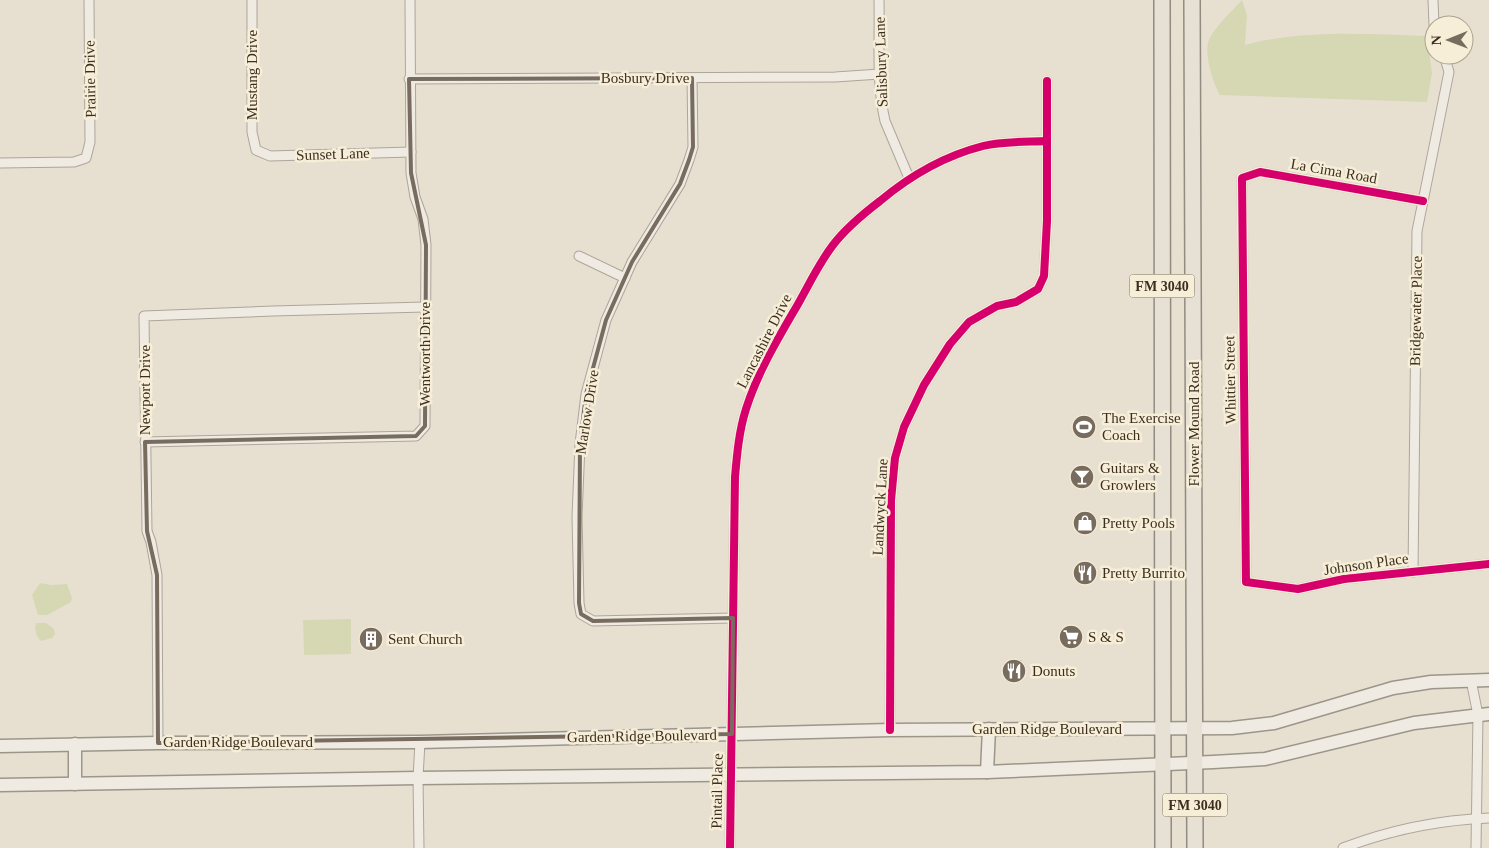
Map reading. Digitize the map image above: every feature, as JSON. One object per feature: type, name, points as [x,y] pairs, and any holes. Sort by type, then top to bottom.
[{"type":"main road","name":"FM 3040","points":[[1162,0],[1163,848]]},
{"type":"main road","name":"Flower Mound Road","points":[[1192,0],[1195,848]]},
{"type":"main road","name":"Garden Ridge Boulevard","points":[[0,746],[420,742],[890,730],[1232,728],[1274,723],[1393,688],[1431,682],[1489,680]]},
{"type":"main road","points":[[0,785],[987,772],[1163,764],[1265,759],[1414,722],[1483,714]]},
{"type":"main road","points":[[987,772],[989,729]]},
{"type":"main road","points":[[75,784],[76,744]]},
{"type":"street","name":"Prairie Drive","points":[[0,163],[74,162],[86,158],[90,142],[89,0]]},
{"type":"street","name":"Mustang Drive","points":[[252,0],[252,132],[256,150]]},
{"type":"street","name":"Wentworth Drive","points":[[145,442],[416,436],[425,426],[426,245],[423,219],[415,197],[411,173],[410,0]]},
{"type":"street","name":"Salisbury Lane","points":[[879,0],[880,74],[885,121],[909,178]]},
{"type":"street","points":[[1433,0],[1434,15]]},
{"type":"street","name":"Bridgewater Place","points":[[1413,572],[1417,231],[1449,72],[1447,65]]},
{"type":"street","name":"Bosbury Drive","points":[[409,80],[835,77],[880,74]]},
{"type":"street","name":"Marlow Drive","points":[[692,78],[693,147],[689,160],[680,184],[663,213],[648,233],[606,320],[586,394],[580,444],[577,517],[579,603],[581,614],[592,621],[733,618]]},
{"type":"street","name":"Landwyck Lane","points":[[890,730],[891,500],[894,458],[898,442],[924,385],[950,344],[969,322],[997,306],[1016,302],[1038,289],[1044,276],[1048,221],[1047,81]]},
{"type":"street","name":"Lancashire Drive","points":[[732,734],[735,477],[738,443],[751,394],[771,351],[813,275],[834,244],[865,211],[909,178],[945,158],[982,146],[1047,141]]},
{"type":"street","name":"Sunset Lane","points":[[256,150],[270,156],[411,152]]},
{"type":"street","name":"La Cima Road","points":[[1242,178],[1260,172],[1423,201]]},
{"type":"street","name":"Whittier Street","points":[[1242,178],[1246,582]]},
{"type":"street","points":[[578,256],[625,278]]},
{"type":"street","name":"Newport Drive","points":[[158,743],[157,575],[147,530],[144,316],[273,310],[425,307]]},
{"type":"street","name":"Johnson Place","points":[[1246,582],[1298,589],[1344,579],[1489,564]]},
{"type":"street","points":[[1471,680],[1483,714],[1476,818],[1476,848]]},
{"type":"street","name":"Pintail Place","points":[[730,848],[732,734]]},
{"type":"street","points":[[419,848],[418,778],[420,742]]},
{"type":"street","points":[[1343,848],[1412,827],[1452,820],[1489,818]]},
{"type":"highlighted area","points":[[692,78],[693,147],[689,160],[680,184],[632,262],[606,320],[586,394],[580,444],[579,603],[581,614],[593,621],[733,618],[732,734],[158,743],[157,575],[147,531],[145,442],[416,436],[425,426],[426,245],[411,173],[409,79]]},
{"type":"green space","points":[[1242,0],[1247,15],[1245,45],[1267,40],[1313,35],[1424,36],[1424,65],[1431,65],[1432,73],[1427,102],[1220,95],[1210,70],[1207,49],[1210,38],[1218,26]]},
{"type":"green space","points":[[40,583],[51,585],[67,584],[72,598],[71,602],[47,615],[38,615],[32,595]]},
{"type":"green space","points":[[351,619],[351,654],[304,655],[303,620]]},
{"type":"green space","points":[[36,623],[46,623],[54,629],[55,634],[52,638],[41,641],[36,633]]},
{"type":"cycle path","points":[[890,730],[891,500],[895,458],[904,427],[924,385],[950,344],[969,322],[997,306],[1016,302],[1038,289],[1044,276],[1047,221],[1047,81]]},
{"type":"cycle path","points":[[730,848],[735,477],[746,409],[761,371],[822,261],[843,233],[867,211],[916,175],[955,155],[991,144],[1047,141]]},
{"type":"cycle path","points":[[1423,201],[1260,172],[1242,178],[1246,582],[1298,589],[1344,579],[1489,564]]},
{"type":"place","name":"The Exercise Coach","points":[[1084,427]]},
{"type":"place","name":"Guitars & Growlers","points":[[1082,477]]},
{"type":"place","name":"Pretty Pools","points":[[1085,523]]},
{"type":"place","name":"Pretty Burrito","points":[[1085,573]]},
{"type":"place","name":"S & S","points":[[1071,637]]},
{"type":"place","name":"Sent Church","points":[[371,639]]},
{"type":"place","name":"Donuts","points":[[1014,671]]}]
